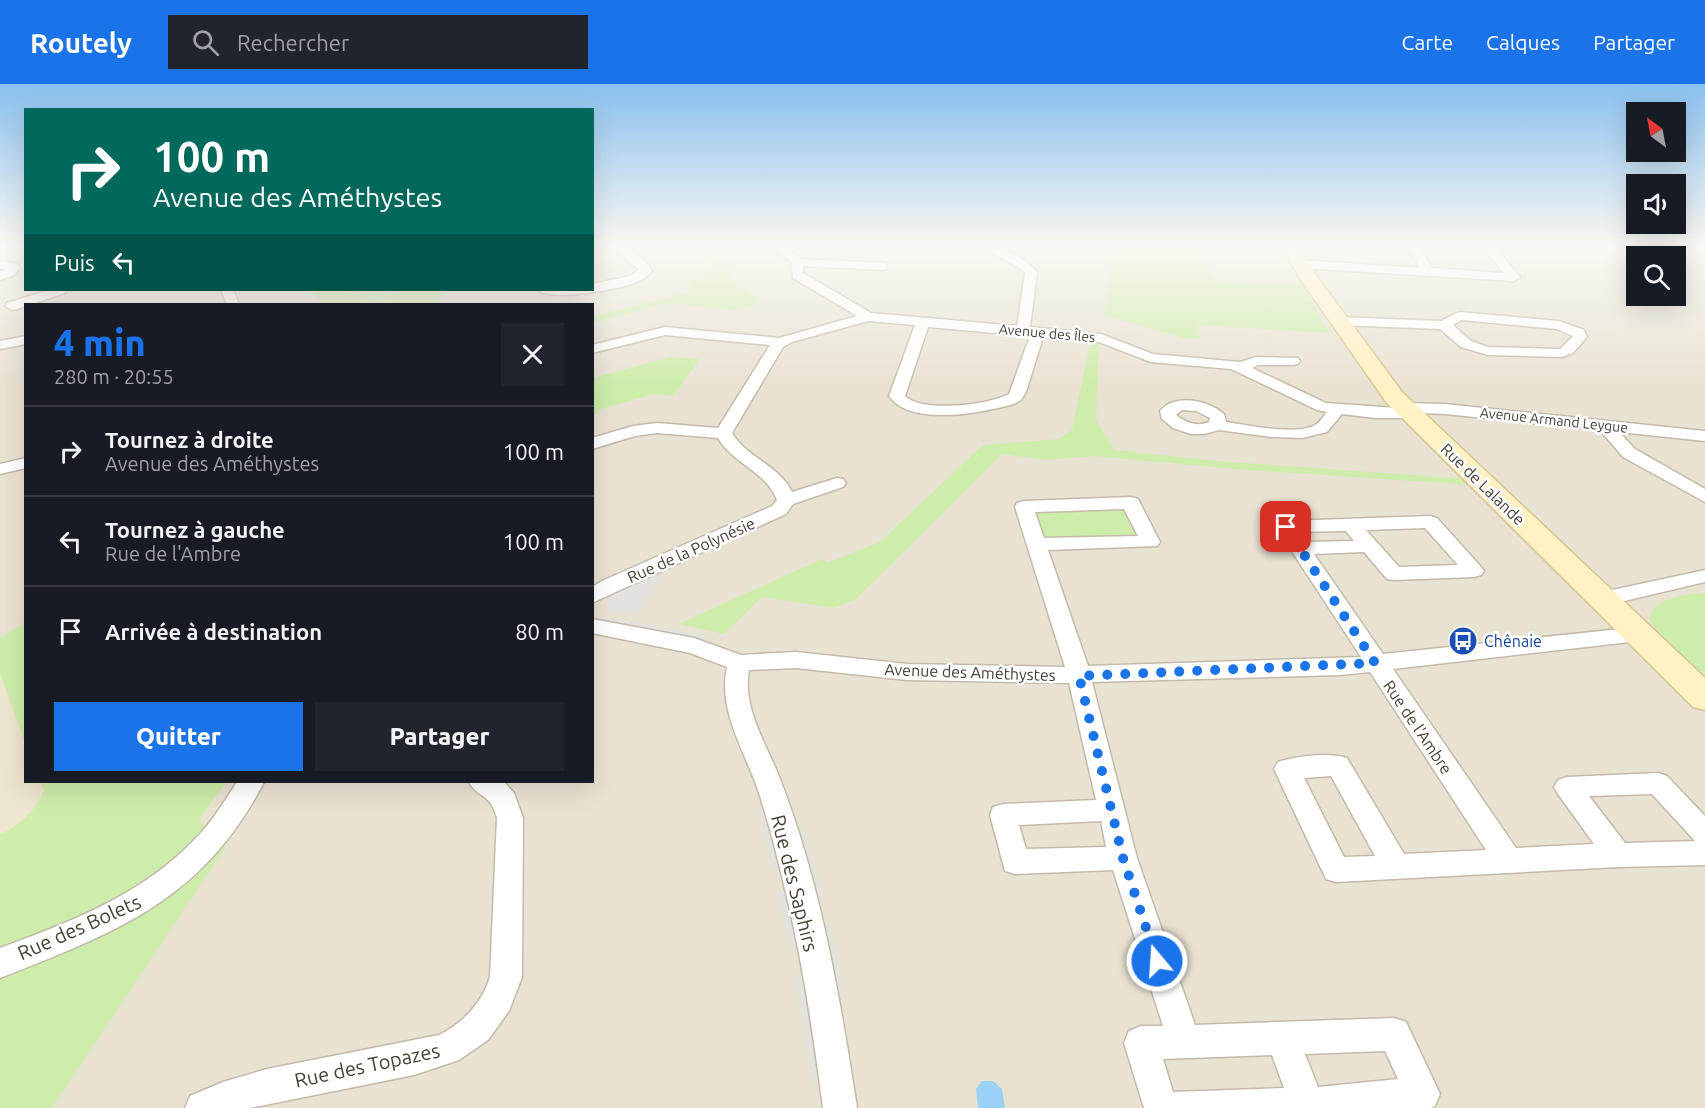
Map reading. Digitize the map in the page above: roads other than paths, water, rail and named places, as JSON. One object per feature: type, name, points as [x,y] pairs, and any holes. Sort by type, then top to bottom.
[{"type":"street","points":[[14,304],[48,294]]},
{"type":"street","name":"Avenue des Îles","points":[[829,294],[868,317],[1107,339],[1150,358],[1225,363],[1242,368],[1311,403],[1336,410],[1406,410]]},
{"type":"street","points":[[923,322],[897,396],[905,404],[921,409],[991,405],[1011,401],[1018,393],[1030,332],[1031,294]]},
{"type":"street","name":"Rue de Lalande","points":[[1321,294],[1381,382],[1406,410],[1705,698]]},
{"type":"street","points":[[1339,321],[1444,325],[1460,316],[1559,325],[1578,333],[1580,337],[1562,353],[1488,351],[1466,344],[1444,325]]},
{"type":"street","points":[[594,349],[665,331],[782,342],[868,317]]},
{"type":"street","points":[[0,345],[24,339]]},
{"type":"street","points":[[724,433],[775,348],[782,342]]},
{"type":"street","points":[[1242,368],[1256,361],[1293,361]]},
{"type":"street","name":"Avenue Armand Leygue","points":[[1406,410],[1445,409],[1705,436]]},
{"type":"street","points":[[1217,425],[1234,429],[1307,434],[1321,429],[1336,410]]},
{"type":"street","points":[[1604,425],[1629,453],[1705,497]]},
{"type":"street","points":[[594,443],[633,431],[657,428],[724,433]]},
{"type":"street","points":[[724,433],[731,444],[781,484],[786,500]]},
{"type":"street","points":[[0,469],[24,463]]},
{"type":"street","name":"Rue de la Polynésie","points":[[594,595],[609,586],[764,518],[779,510],[786,500],[837,483]]},
{"type":"street","points":[[1036,544],[1150,542],[1131,504],[1024,507],[1036,544],[1079,676],[1123,858],[1185,1043]]},
{"type":"street","name":"Rue de l'Ambre","points":[[1352,525],[1394,574],[1474,571],[1430,522],[1286,527],[1509,861]]},
{"type":"street","points":[[1299,548],[1369,546]]},
{"type":"street","points":[[1603,599],[1705,576]]},
{"type":"street","name":"Avenue des Améthystes","points":[[594,626],[694,646],[739,663],[796,660],[907,672],[1079,676],[1375,663],[1639,634]]},
{"type":"street","name":"Rue des Saphirs","points":[[739,663],[735,682],[736,700],[773,795],[803,902],[829,1030],[840,1108]]},
{"type":"street","name":"Rue des Bolets","points":[[0,963],[73,934],[145,899],[171,879],[207,845],[250,783]]},
{"type":"street","name":"Rue des Topazes","points":[[202,1108],[230,1096],[265,1087],[416,1057],[447,1048],[487,1019],[500,998],[506,977],[510,818],[505,798],[491,784],[486,783]]},
{"type":"street","points":[[1618,855],[1566,787],[1658,783],[1705,834]]},
{"type":"street","points":[[1111,810],[1004,815],[1015,862],[1123,858]]},
{"type":"street","points":[[1396,866],[1618,855],[1705,854]]},
{"type":"street","points":[[1161,1108],[1141,1043],[1394,1034],[1423,1094],[1308,1106],[1177,1108]]},
{"type":"street","points":[[1282,1038],[1308,1106]]},
{"type":"water","points":[[982,1081],[993,1081],[1002,1089],[1005,1108],[978,1108],[976,1089]]},
{"type":"place","name":"Chênaie","points":[[1463,641]]}]
